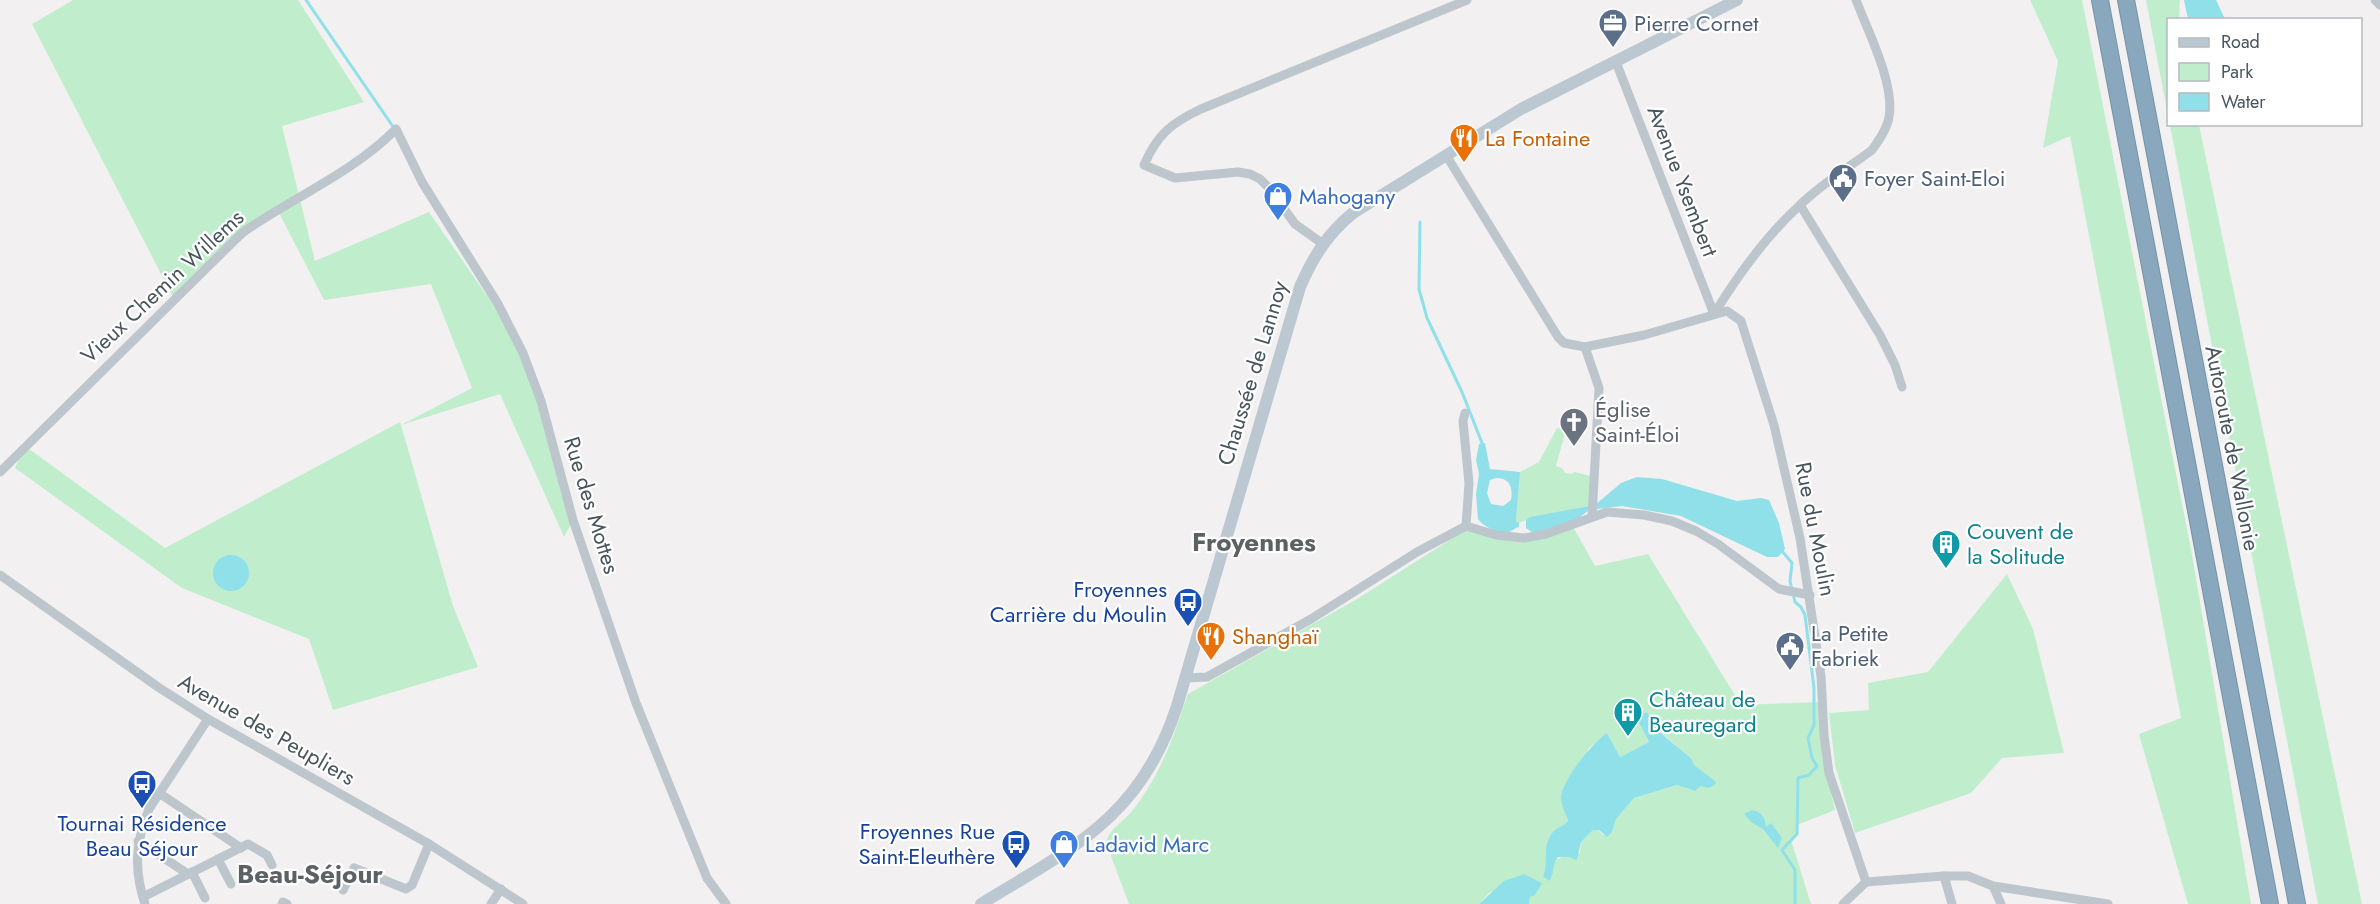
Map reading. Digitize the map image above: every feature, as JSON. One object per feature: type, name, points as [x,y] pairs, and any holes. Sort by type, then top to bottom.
[{"type":"highway","points":[[2100,0],[2270,904]]},
{"type":"highway","name":"Autoroute de Wallonie","points":[[2126,0],[2297,904]]},
{"type":"main road","name":"Chaussée de Lannoy","points":[[981,904],[1075,845],[1107,821],[1143,780],[1161,749],[1185,678],[1300,287],[1309,265],[1339,224],[1353,213],[1521,109],[1737,0]]},
{"type":"street","points":[[1323,244],[1295,224],[1260,178],[1238,172],[1174,178],[1144,165],[1152,146],[1166,130],[1201,109],[1467,0]]},
{"type":"street","points":[[1446,155],[1558,337],[1567,344],[1585,347],[1644,335],[1714,314],[1731,286],[1767,239],[1800,205],[1872,150],[1880,138],[1889,117],[1888,85],[1856,0]]},
{"type":"street","points":[[2375,0],[2380,4]]},
{"type":"street","name":"Avenue Ysembert","points":[[1616,62],[1714,314]]},
{"type":"street","name":"Vieux Chemin Willems","points":[[0,472],[242,233],[277,208],[367,156],[396,129]]},
{"type":"street","name":"Rue des Mottes","points":[[396,129],[422,182],[498,304],[523,354],[541,401],[577,531],[636,703],[707,878],[726,904]]},
{"type":"street","points":[[1800,205],[1880,335],[1895,365],[1902,387]]},
{"type":"street","name":"Rue du Moulin","points":[[1714,314],[1727,310],[1741,321],[1773,425],[1793,506],[1810,595],[1821,676],[1826,757],[1843,818],[1866,882]]},
{"type":"street","points":[[1585,347],[1599,388],[1592,515]]},
{"type":"street","points":[[1465,412],[1463,421],[1469,483],[1466,526]]},
{"type":"street","points":[[1185,678],[1208,677],[1311,620],[1417,552],[1466,526],[1496,535],[1524,538],[1546,534],[1592,515],[1607,512],[1644,515],[1672,521],[1696,531],[1718,544],[1773,585],[1794,593],[1810,595]]},
{"type":"street","name":"Avenue des Peupliers","points":[[0,575],[158,687],[208,719],[429,844],[523,904]]},
{"type":"street","points":[[208,719],[149,810],[138,841],[136,864],[144,900],[190,873],[248,844],[267,855],[272,865]]},
{"type":"street","points":[[159,793],[241,848]]},
{"type":"street","points":[[138,841],[190,873],[205,898]]},
{"type":"street","points":[[343,890],[354,868],[406,889],[412,885],[429,844]]},
{"type":"street","points":[[218,859],[231,884]]},
{"type":"street","points":[[1944,876],[1952,904]]},
{"type":"street","points":[[1843,904],[1866,882],[1944,876],[1968,876],[1993,886],[2108,904]]},
{"type":"street","points":[[1993,886],[2001,904]]},
{"type":"street","points":[[491,904],[501,890]]},
{"type":"street","points":[[282,904],[283,902],[287,904]]},
{"type":"green space","points":[[73,0],[298,0],[364,102],[282,126],[315,261],[429,212],[514,335],[534,384],[573,520],[564,537],[500,394],[401,425],[472,388],[431,284],[324,300],[277,209],[174,299],[32,24]]},
{"type":"green space","points":[[2030,0],[2082,0],[2191,549],[2251,904],[2188,904],[2139,734],[2181,718],[2070,136],[2043,148],[2058,61]]},
{"type":"green space","points":[[2146,0],[2180,0],[2179,18],[2167,18],[2167,111]]},
{"type":"green space","points":[[2170,126],[2199,126],[2362,904],[2318,904]]},
{"type":"green space","points":[[400,422],[453,606],[478,667],[333,710],[309,639],[182,588],[15,468],[25,446],[165,548]]},
{"type":"green space","points":[[1557,428],[1566,430],[1556,466],[1562,468],[1565,473],[1575,472],[1590,476],[1589,506],[1519,523],[1516,521],[1520,472],[1539,462]]},
{"type":"green space","points":[[1572,525],[1595,566],[1648,554],[1741,705],[1819,702],[1823,759],[1835,810],[1797,825],[1797,834],[1791,840],[1811,904],[1529,904],[1530,897],[1490,892],[1479,904],[1129,904],[1106,843],[1107,838],[1132,811],[1159,769],[1188,694],[1357,599],[1467,529],[1517,538]],"holes":[[[1647,712],[1663,734],[1691,758],[1693,765],[1703,772],[1695,791],[1678,785],[1634,798],[1616,819],[1612,832],[1603,835],[1598,830],[1593,830],[1581,842],[1580,853],[1559,858],[1552,869],[1552,877],[1543,876],[1547,843],[1554,831],[1568,821],[1566,815],[1582,761],[1589,748],[1607,733],[1620,757],[1649,742],[1636,717]]]},
{"type":"green space","points":[[2007,574],[2033,629],[2064,753],[2002,758],[1971,793],[1855,833],[1835,765],[1829,713],[1869,710],[1868,683],[1928,672]]},
{"type":"water","points":[[2184,0],[2216,0],[2225,18],[2188,18]]},
{"type":"water","points":[[1485,443],[1490,469],[1520,472],[1516,521],[1519,527],[1511,531],[1493,530],[1478,519],[1476,494],[1479,474],[1476,460],[1479,444]],"holes":[[[1501,478],[1510,484],[1511,491],[1511,500],[1503,506],[1491,504],[1487,493],[1490,480]]]},
{"type":"water","points":[[1637,477],[1662,479],[1737,501],[1761,498],[1769,500],[1779,523],[1785,549],[1778,557],[1767,557],[1681,516],[1622,506],[1589,510],[1579,518],[1535,534],[1526,528],[1526,520],[1530,517],[1595,505],[1621,483]]},
{"type":"water","points":[[231,555],[243,561],[249,573],[243,585],[231,591],[219,585],[213,573],[219,561]]},
{"type":"water","points":[[1647,712],[1663,735],[1691,758],[1694,765],[1716,782],[1715,785],[1708,788],[1701,786],[1695,791],[1677,785],[1634,798],[1616,819],[1612,832],[1607,837],[1599,830],[1593,830],[1581,842],[1577,860],[1558,857],[1549,881],[1543,876],[1547,844],[1554,831],[1568,821],[1561,798],[1566,782],[1586,753],[1607,733],[1620,757],[1649,742],[1636,717]]},
{"type":"water","points":[[1752,810],[1762,816],[1766,827],[1771,823],[1782,838],[1778,848],[1763,829],[1751,822],[1744,814]]},
{"type":"water","points":[[1524,874],[1542,883],[1535,895],[1530,897],[1529,904],[1479,904],[1504,881]]},
{"type":"waterway","points":[[306,0],[394,128]]},
{"type":"waterway","points":[[1420,222],[1419,289],[1427,318],[1462,392],[1482,443]]},
{"type":"waterway","points":[[1782,551],[1792,563],[1790,581],[1795,602],[1805,615],[1814,688],[1814,725],[1808,738],[1812,758],[1817,766],[1809,775],[1798,778],[1797,834],[1782,850],[1795,870],[1795,904]]},
{"type":"place","name":"Pierre Cornet","points":[[1613,48]]},
{"type":"place","name":"La Fontaine","points":[[1464,164]]},
{"type":"place","name":"Foyer Saint-Eloi","points":[[1843,204]]},
{"type":"place","name":"Mahogany","points":[[1278,222]]},
{"type":"place","name":"Église Saint-Éloi","points":[[1574,448]]},
{"type":"place","name":"Couvent de la Solitude","points":[[1946,570]]},
{"type":"place","name":"Froyennes Carrière du Moulin","points":[[1188,628]]},
{"type":"place","name":"Shanghaï","points":[[1211,662]]},
{"type":"place","name":"La Petite Fabriek","points":[[1790,672]]},
{"type":"place","name":"Château de Beauregard","points":[[1628,738]]},
{"type":"place","name":"Tournai Résidence Beau Séjour","points":[[142,810]]},
{"type":"place","name":"Froyennes Rue Saint-Eleuthère","points":[[1016,870]]},
{"type":"place","name":"Ladavid Marc","points":[[1064,870]]},
{"type":"district","name":"Froyennes","points":[[1254,542]]},
{"type":"district","name":"Beau-Séjour","points":[[310,874]]}]
